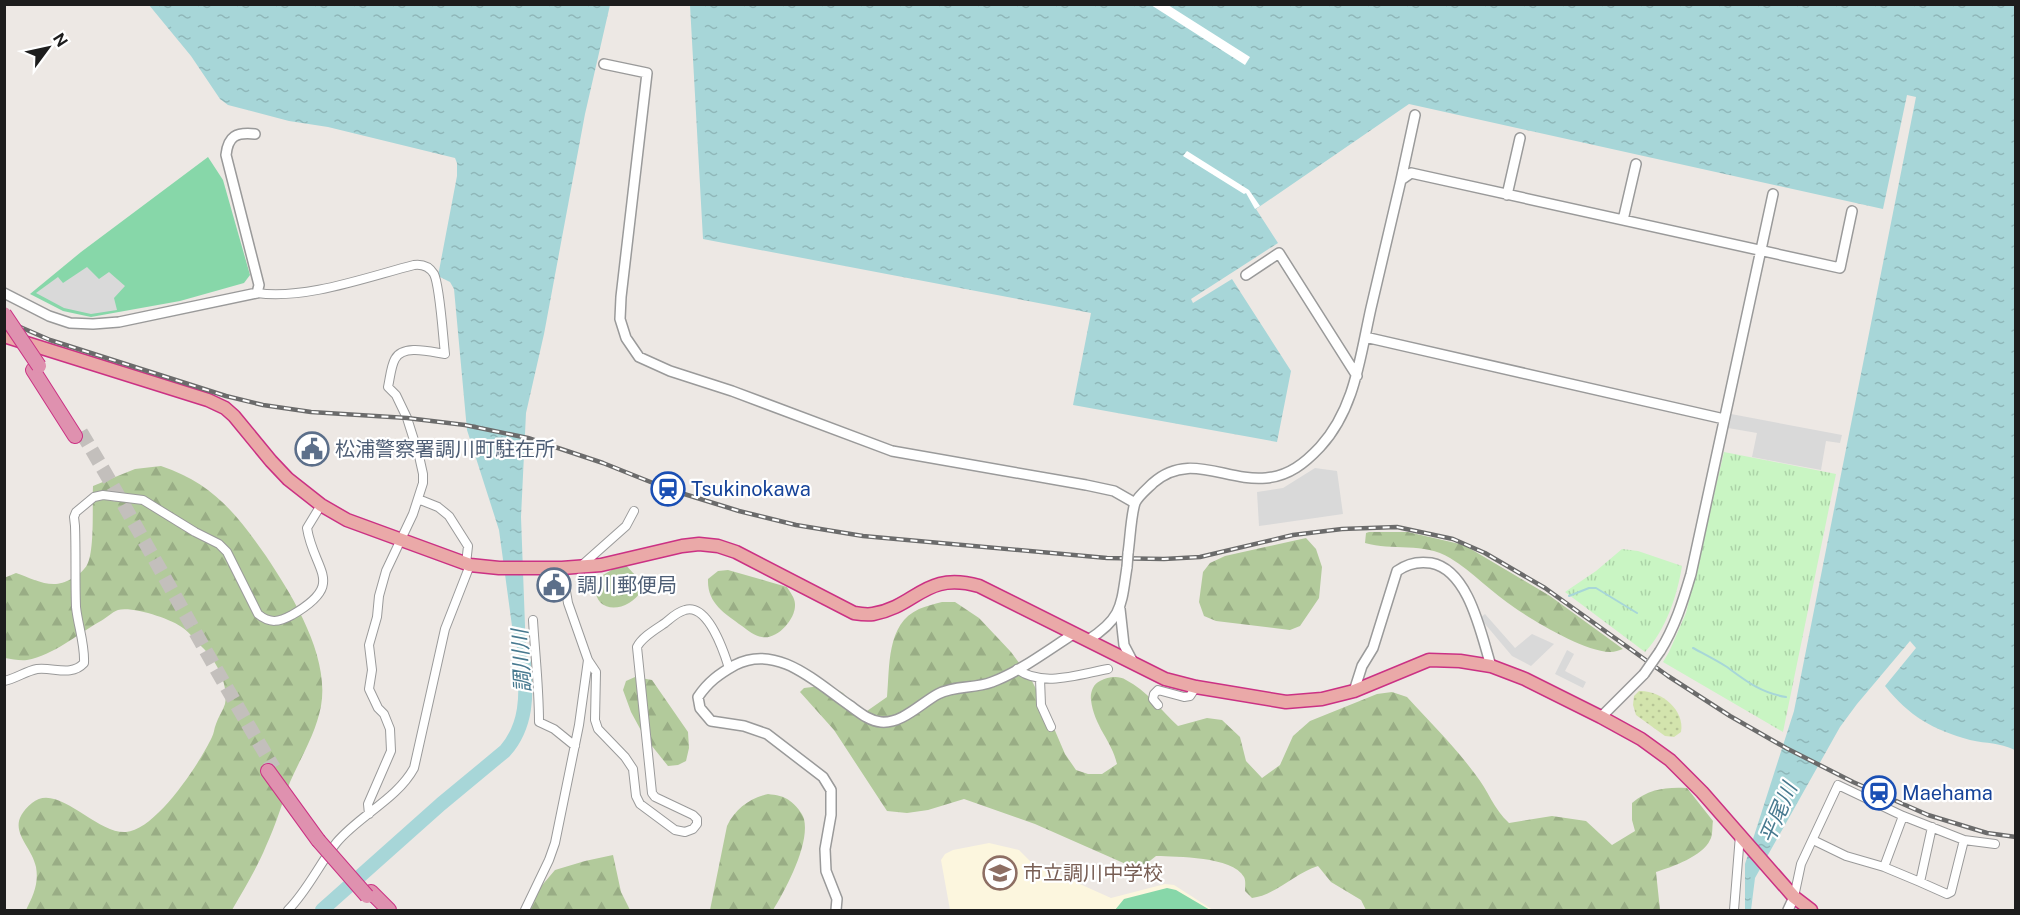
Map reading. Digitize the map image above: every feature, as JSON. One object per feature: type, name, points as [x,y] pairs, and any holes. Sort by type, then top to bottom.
[{"type":"highway","points":[[4,314],[78,434]]},
{"type":"highway","points":[[4,328],[36,368]]},
{"type":"highway","points":[[4,336],[208,400],[225,408],[244,426],[288,479],[321,505],[347,520],[468,564],[532,569],[580,567],[641,557],[682,546],[699,544],[718,546],[736,552],[854,613],[872,614],[889,609],[929,586],[944,582],[963,582],[979,586],[1165,679],[1196,687],[1286,702],[1322,699],[1354,691],[1429,660],[1461,661],[1491,666],[1525,679],[1601,717],[1641,739],[1670,760],[1702,792],[1794,897],[1811,910]]},
{"type":"highway","points":[[271,770],[321,838],[381,910]]},
{"type":"highway","points":[[369,894],[389,910]]},
{"type":"street","points":[[604,64],[647,73],[620,319],[626,338],[639,357],[670,371],[732,391],[892,451],[1105,489],[1114,491],[1135,503]]},
{"type":"street","points":[[1134,665],[1124,645],[1120,609],[1135,503],[1145,490],[1161,476],[1177,469],[1190,467],[1264,478],[1282,475],[1297,468],[1320,447],[1338,424],[1358,376],[1415,115]]},
{"type":"street","points":[[255,134],[243,133],[232,137],[225,155],[259,285],[257,293]]},
{"type":"street","points":[[1507,195],[1520,138]]},
{"type":"street","points":[[1623,220],[1636,164]]},
{"type":"street","points":[[1401,180],[1411,173],[1840,268],[1852,211]]},
{"type":"street","points":[[1601,717],[1644,674],[1669,637],[1680,611],[1691,574],[1773,194]]},
{"type":"street","points":[[1246,275],[1279,253],[1358,376]]},
{"type":"street","points":[[6,292],[49,316],[70,323],[93,324],[119,322],[257,293],[300,294],[414,265],[422,264],[429,268],[436,281],[445,354],[412,350],[402,353],[395,358],[388,387],[401,404],[419,456],[423,483],[413,514],[390,563],[379,596],[377,617],[369,645],[372,670],[369,690],[378,708],[384,714],[390,729],[391,751],[368,804],[369,814]]},
{"type":"street","points":[[1365,337],[1724,419]]},
{"type":"street","points":[[4,681],[36,669],[70,671],[79,668],[84,663],[76,605],[74,517],[76,512],[94,497],[103,495],[144,500],[219,544],[227,552],[258,614],[265,620],[274,622],[307,606],[322,589],[325,579],[307,528],[321,505]]},
{"type":"street","points":[[288,910],[306,888],[338,840],[406,781],[414,768],[445,629],[468,564],[468,546],[449,516],[438,507],[417,499]]},
{"type":"street","points":[[580,567],[626,526],[634,512]]},
{"type":"street","points":[[1354,691],[1362,666],[1373,648],[1397,571],[1407,564],[1425,562],[1442,565],[1457,578],[1467,594],[1491,666]]},
{"type":"street","points":[[562,568],[568,603],[588,660],[596,672],[595,720],[598,729],[625,757],[633,769],[636,796],[640,804],[675,830],[685,832],[693,829],[697,824],[697,819],[655,797],[650,788],[638,647],[642,640],[676,614],[685,609],[694,609],[714,630],[729,668]]},
{"type":"street","points":[[1088,640],[1110,624],[1120,609]]},
{"type":"street","points":[[533,620],[536,669],[540,684],[539,722],[554,729],[575,746]]},
{"type":"street","points":[[836,910],[837,899],[826,871],[825,849],[831,815],[831,790],[823,777],[766,734],[744,726],[711,721],[700,708],[698,697],[708,683],[745,660],[776,659],[799,670],[865,717],[882,722],[900,718],[953,688],[977,687],[992,682],[1075,633]]},
{"type":"street","points":[[525,910],[555,843],[575,746],[588,660]]},
{"type":"street","points":[[1017,669],[1040,679],[1108,669]]},
{"type":"street","points":[[1040,679],[1041,705],[1051,727]]},
{"type":"street","points":[[1158,705],[1153,699],[1154,693],[1158,690],[1184,697],[1190,696],[1196,687]]},
{"type":"street","points":[[1788,910],[1794,897],[1801,864],[1838,785],[1903,816],[1964,840],[1995,844]]},
{"type":"street","points":[[1884,867],[1903,816]]},
{"type":"street","points":[[1920,882],[1932,827]]},
{"type":"street","points":[[1734,910],[1742,838]]},
{"type":"street","points":[[1813,840],[1846,856],[1884,867],[1947,894],[1951,892],[1964,840]]},
{"type":"shaded area","points":[[87,267],[99,279],[109,272],[125,286],[114,298],[117,310],[91,314],[64,308],[36,293],[58,277],[63,283]]},
{"type":"shaded area","points":[[1731,414],[1842,435],[1840,443],[1826,441],[1821,470],[1752,457],[1757,433],[1728,428]]},
{"type":"shaded area","points":[[1315,468],[1337,471],[1343,514],[1259,526],[1257,492],[1283,488]]},
{"type":"shaded area","points":[[1485,614],[1515,648],[1532,634],[1554,644],[1531,666],[1512,656],[1480,618]]},
{"type":"shaded area","points":[[1567,650],[1574,654],[1565,671],[1586,682],[1583,688],[1555,674]]},
{"type":"shaded area","name":"市立調川中学校","points":[[989,843],[1019,850],[1031,862],[1111,898],[1165,884],[1174,885],[1213,910],[950,910],[941,860],[945,854],[953,850]]},
{"type":"green space","points":[[208,157],[223,180],[250,275],[244,283],[180,301],[91,317],[63,311],[30,294],[81,252]]},
{"type":"green space","points":[[1724,452],[1836,474],[1783,732],[1663,662],[1686,613]]},
{"type":"green space","points":[[161,466],[195,481],[221,501],[244,526],[266,556],[297,607],[314,647],[320,667],[322,687],[319,716],[290,782],[273,830],[232,910],[26,910],[35,890],[37,873],[33,858],[19,828],[19,820],[23,812],[32,803],[42,798],[53,799],[65,803],[114,830],[126,832],[138,828],[150,820],[176,794],[198,763],[212,737],[225,704],[225,688],[216,665],[188,632],[178,624],[161,617],[133,610],[116,611],[46,654],[24,660],[5,658],[4,578],[16,573],[41,582],[56,584],[78,575],[90,558],[93,486],[135,469]]},
{"type":"green space","points":[[1408,532],[1464,545],[1550,596],[1623,649],[1612,652],[1574,642],[1515,608],[1450,558],[1419,548],[1365,543],[1366,533]]},
{"type":"green space","points":[[1306,538],[1316,549],[1322,567],[1319,598],[1300,626],[1290,630],[1216,621],[1204,616],[1199,602],[1203,572],[1210,563],[1225,556]]},
{"type":"green space","points":[[1622,549],[1638,551],[1682,566],[1670,612],[1659,634],[1645,652],[1565,592],[1596,571]]},
{"type":"green space","points":[[624,563],[634,574],[642,590],[628,604],[619,607],[604,605],[598,599],[595,591],[596,579]]},
{"type":"green space","points":[[728,570],[787,587],[793,597],[794,610],[789,622],[779,632],[768,637],[754,634],[718,607],[710,595],[708,579],[718,571]]},
{"type":"green space","points":[[942,602],[955,602],[979,618],[1011,652],[1031,679],[1065,754],[1076,770],[1088,774],[1102,774],[1117,764],[1096,718],[1091,700],[1094,686],[1106,678],[1120,677],[1133,684],[1178,726],[1207,718],[1222,720],[1240,737],[1246,761],[1262,778],[1280,765],[1293,736],[1310,721],[1377,694],[1392,692],[1407,697],[1451,744],[1480,780],[1499,812],[1509,823],[1552,816],[1586,821],[1612,845],[1635,831],[1632,820],[1632,803],[1658,790],[1687,788],[1713,821],[1711,838],[1706,846],[1694,856],[1656,872],[1660,910],[1366,910],[1361,900],[1331,882],[1318,866],[1268,893],[1252,898],[1245,891],[1244,877],[1238,870],[1228,865],[1203,859],[1156,856],[1146,864],[1128,865],[1035,824],[964,799],[928,810],[907,813],[887,811],[834,730],[800,692],[804,688],[829,685],[843,693],[854,705],[867,711],[887,697],[892,647],[900,625],[919,609]]},
{"type":"green space","points":[[635,677],[652,680],[688,732],[689,748],[686,761],[668,766],[644,736],[631,712],[623,690],[626,681]]},
{"type":"green space","points":[[1639,691],[1655,694],[1670,703],[1679,716],[1681,732],[1674,737],[1665,736],[1636,715],[1633,705],[1634,696]]},
{"type":"green space","points":[[768,794],[788,799],[804,819],[804,841],[796,866],[784,890],[773,910],[710,910],[727,826],[734,814],[744,805]]},
{"type":"green space","points":[[613,855],[621,892],[630,910],[521,910],[555,870]]},
{"type":"green space","points":[[1167,888],[1176,890],[1210,910],[1115,910],[1124,899]]},
{"type":"water","points":[[149,5],[610,5],[585,114],[544,334],[526,413],[521,517],[527,680],[524,680],[512,626],[499,530],[467,430],[454,289],[450,282],[438,276],[457,176],[455,158],[228,105],[220,99],[191,56]]},
{"type":"water","name":"平尾川","points":[[690,5],[2015,5],[2015,750],[1944,732],[1913,714],[1894,697],[1885,686],[1916,648],[1910,641],[1840,727],[1755,878],[1751,910],[1745,910],[1745,864],[1794,711],[1916,97],[1907,95],[1883,209],[1409,104],[1256,209],[1278,243],[1191,299],[1193,303],[1232,279],[1291,371],[1277,442],[1073,405],[1091,313],[703,239]]},
{"type":"pier","points":[[1151,5],[1168,5],[1250,57],[1245,65]]},
{"type":"pier","points":[[1187,151],[1249,190],[1260,206],[1255,209],[1246,193],[1244,194],[1183,156]]},
{"type":"waterway","points":[[1569,596],[1589,588],[1596,588],[1637,613]]},
{"type":"waterway","points":[[1693,648],[1723,664],[1754,686],[1786,697]]},
{"type":"waterway","name":"調川川","points":[[322,910],[441,804],[505,751],[518,731],[524,710],[524,663]]},
{"type":"tunnel","points":[[81,432],[274,768]]},
{"type":"railway","points":[[4,320],[50,340],[226,396],[263,405],[311,412],[407,418],[465,425],[528,438],[603,463],[668,489],[739,511],[796,525],[863,536],[1107,558],[1164,559],[1200,557],[1293,535],[1342,529],[1397,527],[1453,539],[1485,553],[1545,588],[1668,676],[1730,716],[1786,748],[1853,782],[1928,815],[1987,833],[2016,837]]},
{"type":"place","name":"松浦警察署調川町駐在所","points":[[312,449]]},
{"type":"place","name":"Tsukinokawa","points":[[668,489]]},
{"type":"place","name":"調川郵便局","points":[[554,585]]},
{"type":"place","name":"Maehama","points":[[1879,793]]},
{"type":"place","name":"市立調川中学校","points":[[1000,873]]}]
